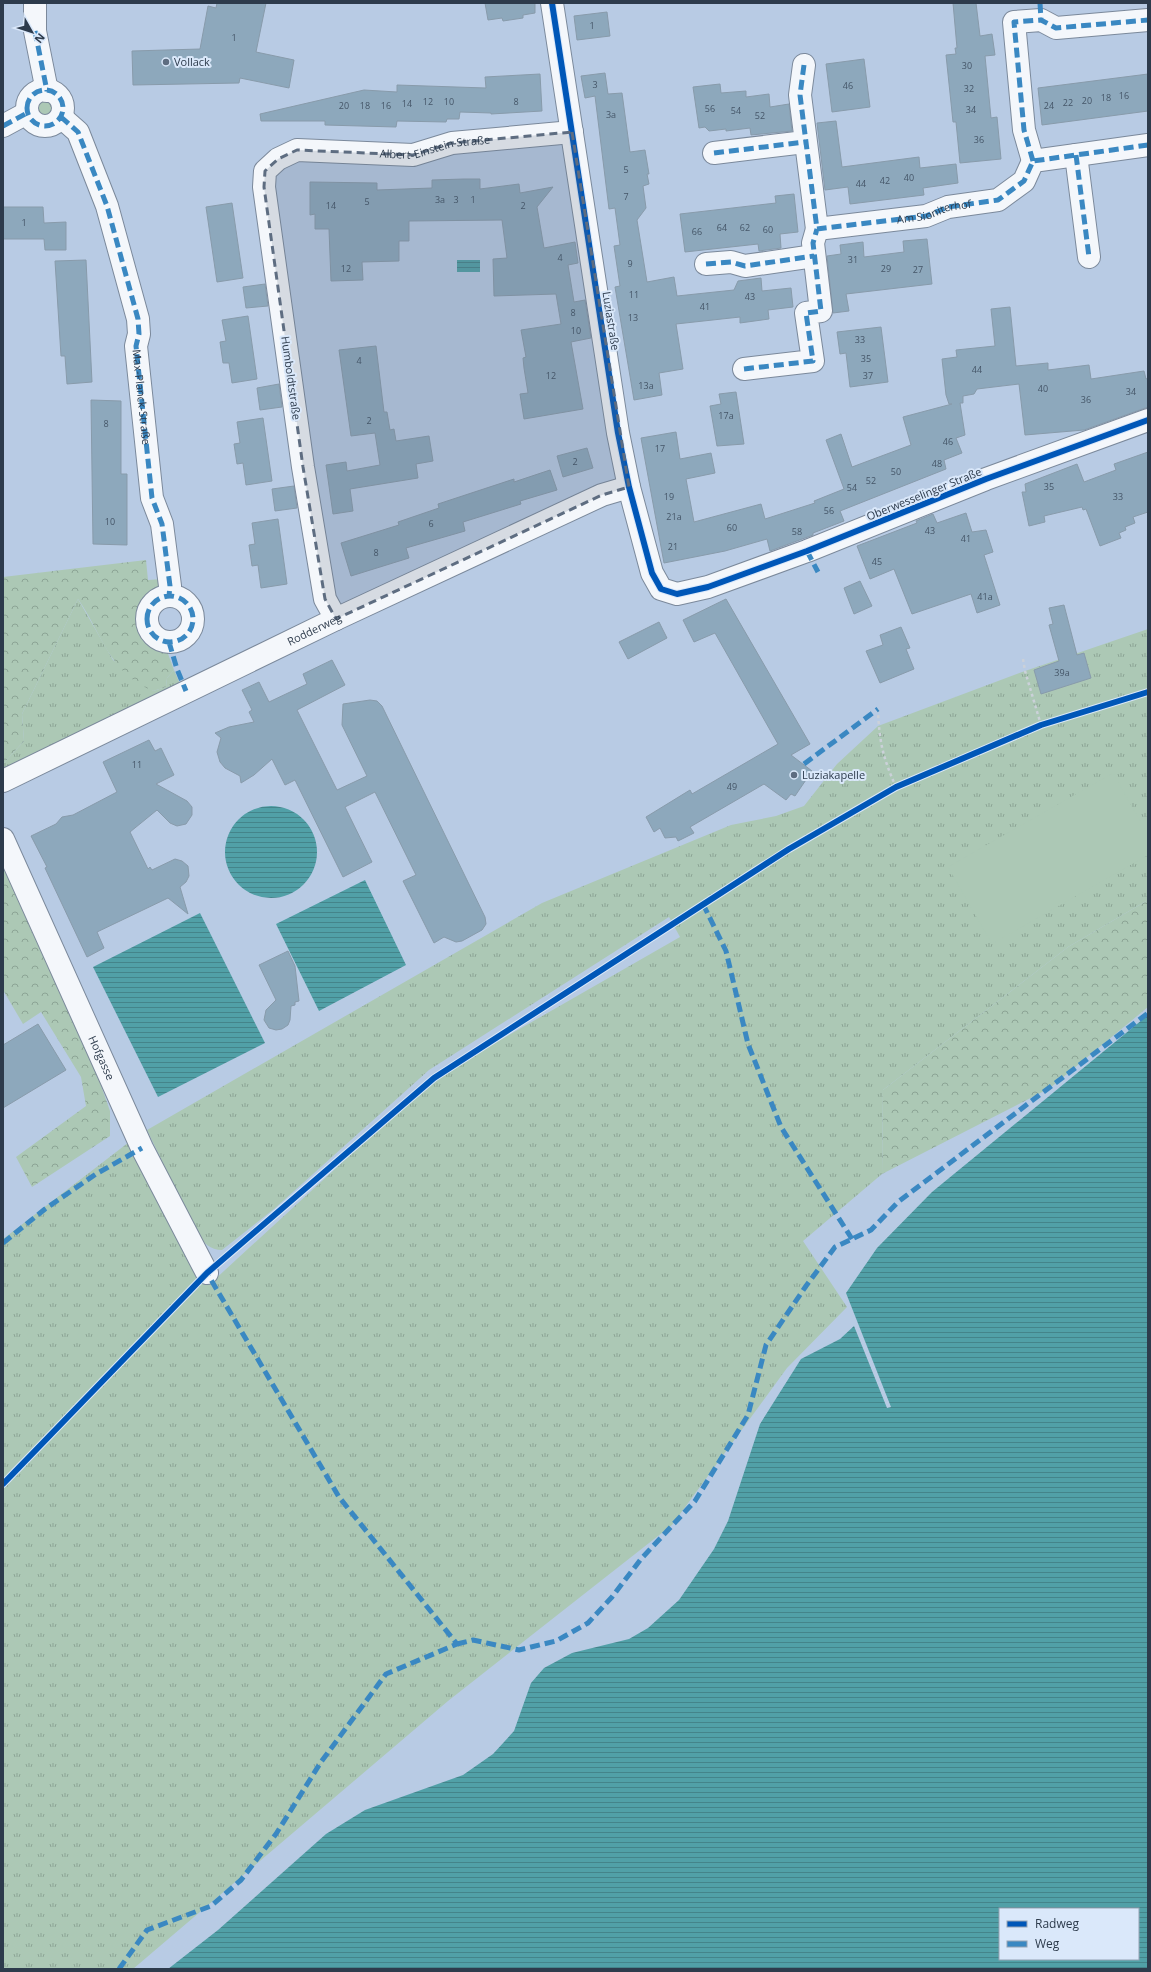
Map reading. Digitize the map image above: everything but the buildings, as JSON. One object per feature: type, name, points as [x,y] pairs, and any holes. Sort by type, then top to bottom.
[{"type":"street","points":[[35,3],[35,31],[47,91]]},
{"type":"street","name":"Luziastraße","points":[[552,3],[618,433],[629,487],[646,555],[652,573],[661,589],[677,594],[708,587]]},
{"type":"street","points":[[1148,20],[1056,28],[1041,11],[1014,22],[1024,130],[1033,161],[1148,145]]},
{"type":"street","points":[[744,369],[813,360],[806,313],[821,311],[813,243],[816,229],[800,95],[804,65]]},
{"type":"street","points":[[40,91],[47,91],[55,94],[60,100],[63,108],[61,117],[56,122],[43,126],[30,120],[27,113],[27,106],[29,99],[40,91]]},
{"type":"street","points":[[3,126],[27,113]]},
{"type":"street","name":"Max-Planck-Straße","points":[[61,117],[78,132],[107,206],[138,319],[139,334],[136,346],[142,409],[152,498],[162,524],[170,586],[169,596]]},
{"type":"street","name":"Albert-Einstein-Straße","points":[[297,150],[413,155],[452,143],[572,132]]},
{"type":"street","points":[[714,153],[805,142]]},
{"type":"street","name":"Humboldtstraße","points":[[297,150],[278,159],[265,171],[264,187],[303,467],[323,591],[325,599],[336,620]]},
{"type":"street","points":[[1076,155],[1089,257]]},
{"type":"street","name":"Am Sioniterhof","points":[[816,229],[926,216],[948,207],[998,200],[1024,181],[1033,161]]},
{"type":"street","points":[[706,264],[732,262],[745,266],[814,256]]},
{"type":"street","name":"Oberwesselinger Straße","points":[[708,587],[807,551],[986,479],[1148,420]]},
{"type":"street","name":"Rodderweg","points":[[3,781],[336,620],[602,495],[629,487]]},
{"type":"street","name":"Hofgasse","points":[[3,839],[142,1148],[207,1273]]},
{"type":"path","points":[[1023,659],[1025,671],[1041,725]]},
{"type":"path","points":[[878,709],[879,729],[884,760],[896,787]]},
{"type":"highlighted area","points":[[572,132],[629,487],[602,495],[336,619],[325,599],[303,467],[264,187],[265,171],[278,159],[297,150],[413,155],[452,143]]},
{"type":"green space","points":[[40,98],[48,98],[55,105],[55,113],[48,120],[40,120],[33,113],[33,105]]},
{"type":"green space","points":[[146,560],[148,580],[162,579],[160,587],[148,596],[142,604],[139,612],[139,627],[142,634],[147,639],[153,644],[167,651],[174,670],[167,678],[166,687],[153,691],[138,683],[126,674],[108,651],[78,599],[22,714],[24,741],[3,764],[3,577]]},
{"type":"green space","points":[[78,599],[113,660],[153,691],[166,687],[167,678],[174,670],[180,684],[3,772],[3,764],[24,741],[22,714]]},
{"type":"green space","points":[[1148,629],[1148,900],[1068,947],[883,1090],[882,1174],[803,1241],[847,1307],[787,1368],[672,1525],[448,1701],[133,1969],[3,1969],[3,1239],[133,1139],[212,1282],[434,1078],[680,937],[669,917],[429,1070],[274,1209],[222,1250],[214,1249],[197,1234],[147,1130],[542,903],[731,825],[776,816],[804,806],[837,764],[878,726],[1025,671]]},
{"type":"green space","points":[[1113,773],[1148,835],[1148,855],[992,944],[948,867]]},
{"type":"green space","points":[[3,860],[97,1074],[110,1111],[110,1136],[32,1187],[16,1157],[86,1106],[81,1077],[41,1012],[23,1024],[3,990]]},
{"type":"green space","points":[[1148,900],[1148,1007],[1050,1088],[882,1174],[883,1090],[1068,947]]},
{"type":"shaded area","points":[[457,260],[480,260],[480,272],[457,272]]},
{"type":"shaded area","points":[[271,806],[289,810],[303,820],[313,834],[317,852],[313,870],[303,884],[289,894],[271,898],[253,894],[239,884],[229,870],[225,852],[229,834],[239,820],[253,810]]},
{"type":"shaded area","points":[[365,880],[406,965],[319,1011],[276,924]]},
{"type":"shaded area","points":[[200,913],[265,1043],[158,1097],[93,967]]},
{"type":"shaded area","points":[[1148,1015],[1148,1969],[168,1969],[218,1930],[326,1834],[365,1810],[463,1775],[493,1754],[514,1731],[531,1683],[544,1668],[572,1653],[629,1639],[648,1628],[679,1600],[714,1549],[728,1521],[760,1424],[801,1359],[840,1339],[854,1326],[887,1408],[891,1407],[846,1293],[877,1248],[932,1192]]},
{"type":"marked path","points":[[1040,3],[1041,20]]},
{"type":"marked path","points":[[1033,161],[1024,130],[1014,22],[1041,20],[1056,28],[1148,20]]},
{"type":"marked path","points":[[35,31],[47,91]]},
{"type":"marked path","points":[[804,65],[800,95],[817,229],[926,216],[948,207],[998,200],[1024,181],[1033,161],[1148,145]]},
{"type":"marked path","points":[[45,90],[58,95],[63,108],[58,121],[45,126],[32,121],[27,108],[32,95],[45,90]]},
{"type":"marked path","points":[[3,126],[27,113]]},
{"type":"marked path","points":[[61,117],[78,132],[107,206],[138,319],[139,334],[136,346],[152,498],[162,524],[170,586],[169,596]]},
{"type":"marked path","points":[[714,153],[805,142]]},
{"type":"marked path","points":[[1076,155],[1089,257]]},
{"type":"marked path","points":[[744,369],[813,361],[806,313],[821,311],[813,243],[817,229]]},
{"type":"marked path","points":[[706,264],[731,262],[745,266],[814,256]]},
{"type":"marked path","points":[[807,551],[818,572]]},
{"type":"marked path","points":[[170,596],[183,600],[189,606],[193,619],[189,632],[183,638],[170,642],[157,638],[151,632],[147,619],[151,606],[157,600],[170,596]]},
{"type":"marked path","points":[[169,642],[177,669],[186,691]]},
{"type":"marked path","points":[[804,764],[878,709]]},
{"type":"marked path","points":[[703,904],[726,951],[748,1044],[781,1127],[852,1239]]},
{"type":"marked path","points":[[457,1644],[473,1640],[519,1650],[556,1641],[588,1623],[612,1597],[641,1559],[695,1501],[748,1415],[766,1345],[806,1286],[835,1247],[871,1230],[898,1202],[1148,1013]]},
{"type":"marked path","points":[[3,1243],[45,1209],[96,1174],[142,1148]]},
{"type":"marked path","points":[[119,1969],[147,1930],[211,1906],[241,1880],[276,1834],[321,1762],[386,1674],[457,1644],[339,1497],[207,1273]]},
{"type":"cycle path","points":[[552,3],[618,433],[629,487],[652,573],[661,589],[677,594],[708,587],[807,551],[986,479],[1148,420]]},
{"type":"cycle path","points":[[3,1484],[207,1273],[434,1078],[789,849],[896,787],[1041,725],[1148,692]]},
{"type":"place","name":"Vollack","points":[[166,62]]},
{"type":"place","name":"Luziakapelle","points":[[794,775]]}]
